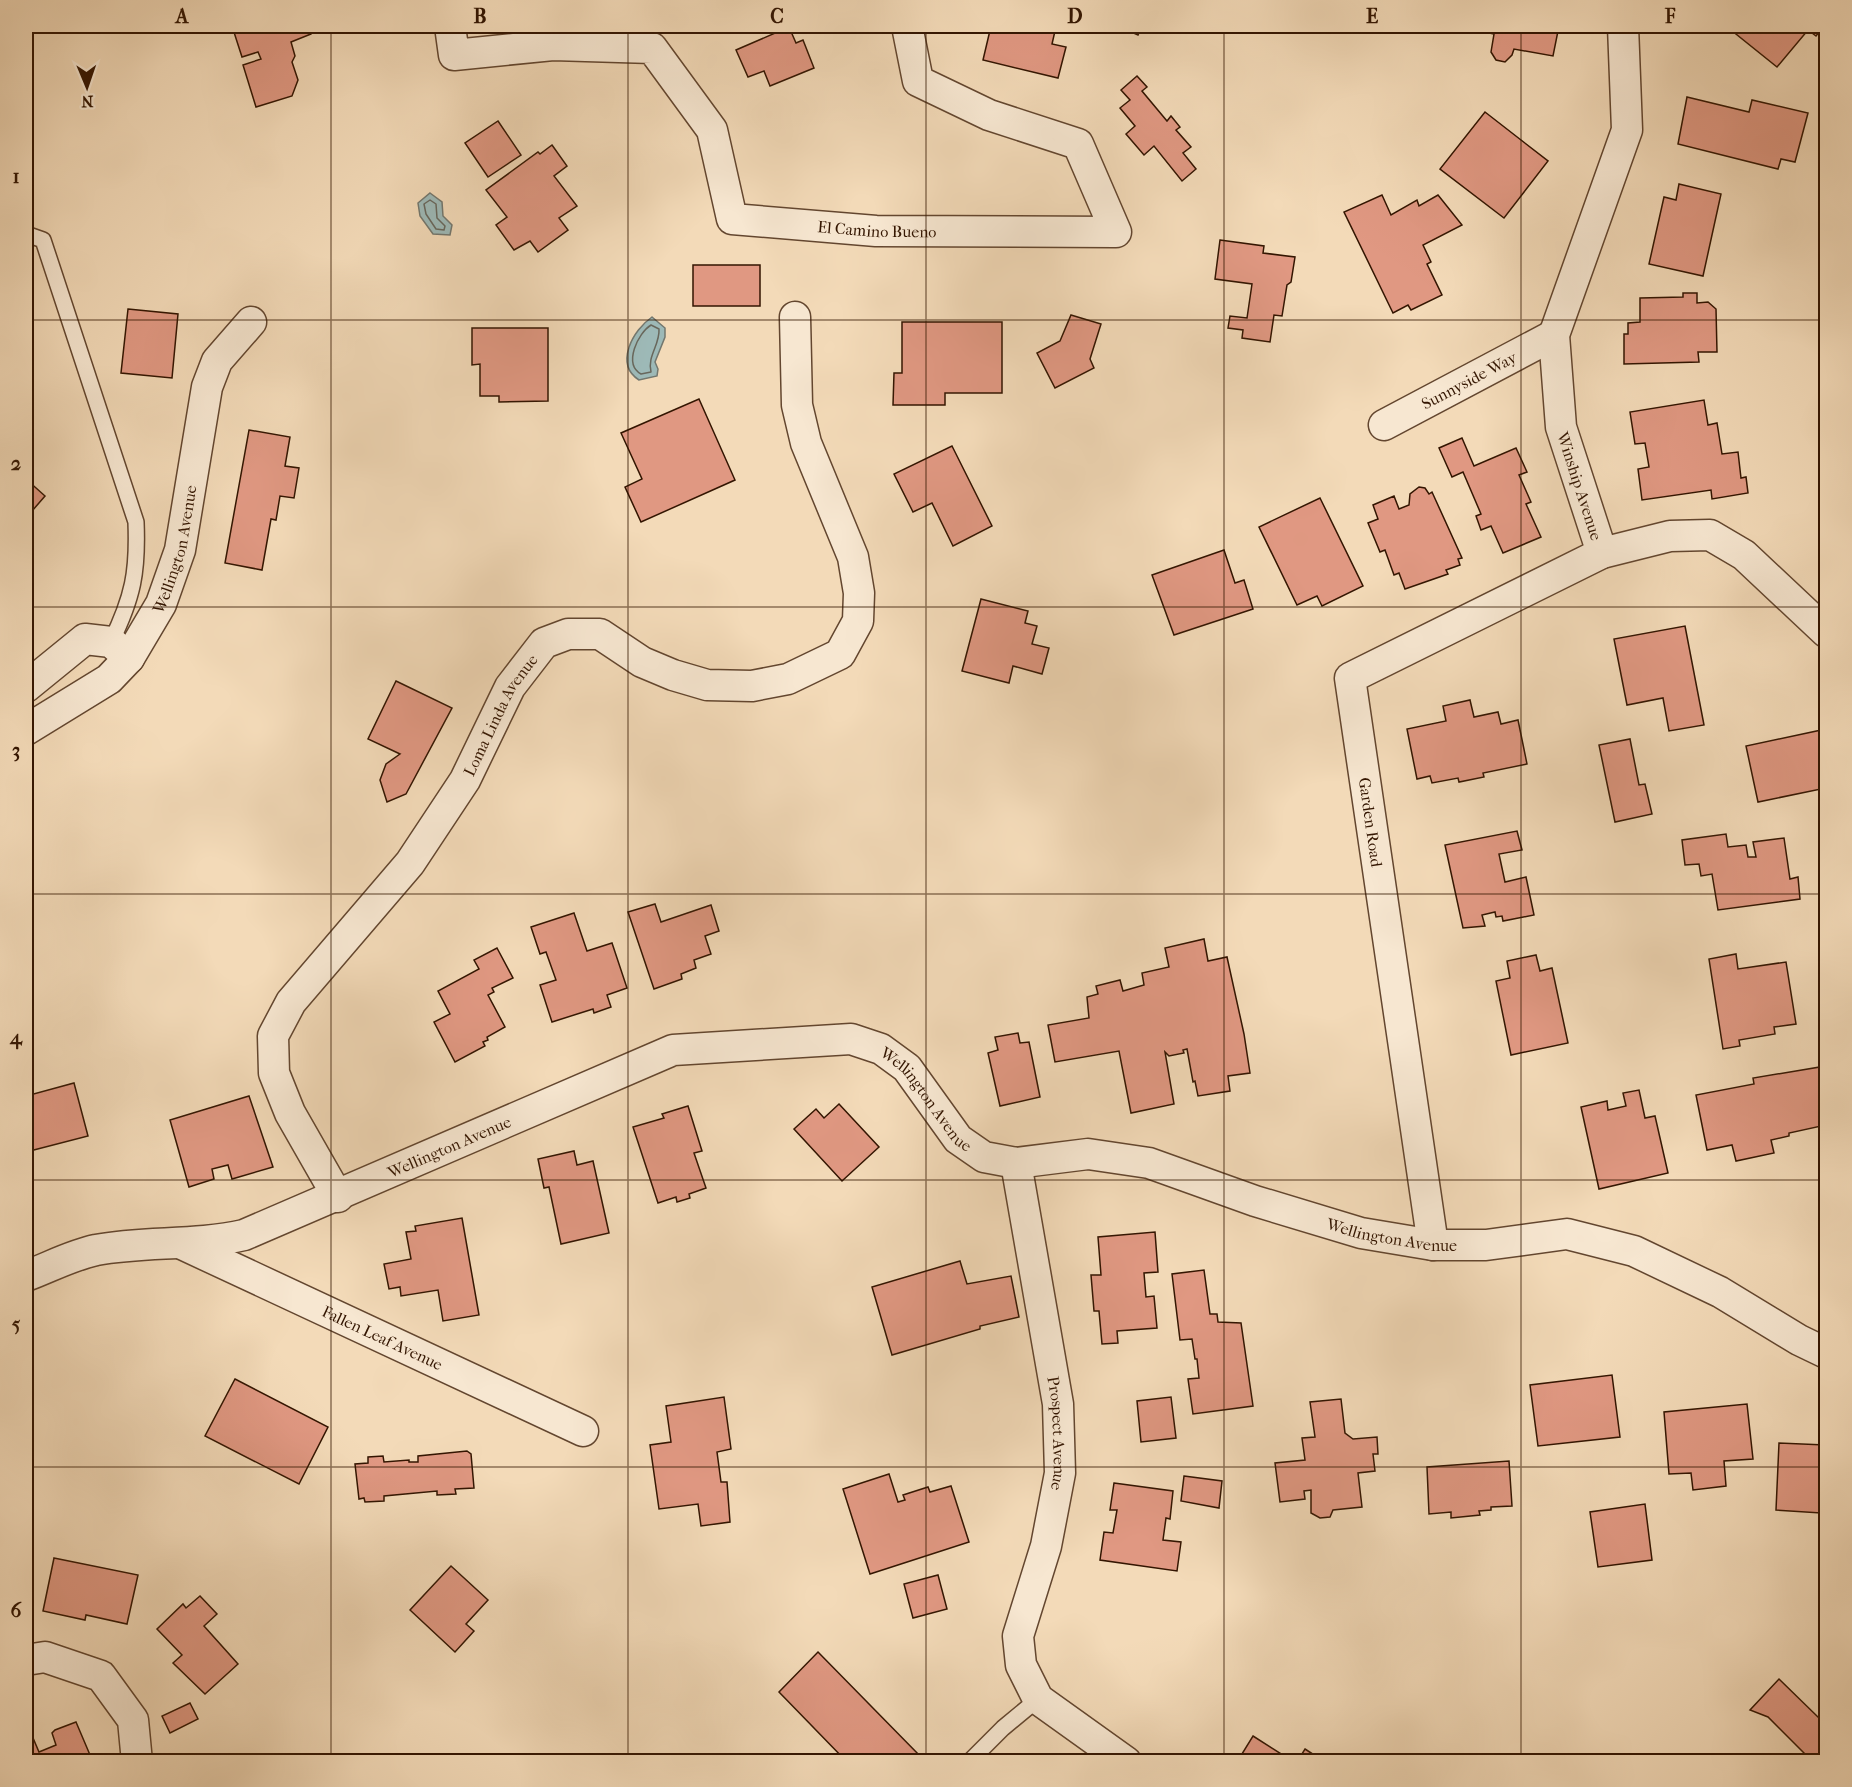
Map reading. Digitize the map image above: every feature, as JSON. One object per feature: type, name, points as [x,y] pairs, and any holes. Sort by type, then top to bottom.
[{"type":"street","name":"El Camino Bueno","points":[[450,26],[454,55],[553,45],[652,48],[712,130],[732,219],[876,231],[1116,232],[1078,144],[989,115],[918,81],[907,26]]},
{"type":"street","name":"Winship Avenue","points":[[1623,26],[1627,130],[1554,334],[1560,427],[1602,553],[1670,536],[1710,535],[1744,555],[1827,632]]},
{"type":"street","name":"Loma Linda Avenue","points":[[338,1197],[290,1113],[274,1073],[273,1036],[298,993],[410,863],[465,780],[510,687],[544,643],[568,634],[600,634],[642,662],[673,675],[707,685],[752,686],[788,679],[840,654],[858,621],[859,593],[853,557],[806,443],[797,405],[795,317]]},
{"type":"street","name":"Wellington Avenue","points":[[26,730],[109,679],[120,650],[161,604],[180,550],[207,387],[217,361],[251,322]]},
{"type":"street","name":"Sunnyside Way","points":[[1384,424],[1554,334]]},
{"type":"street","name":"Garden Road","points":[[1432,1245],[1350,678],[1602,553]]},
{"type":"street","points":[[26,687],[85,639],[120,650]]},
{"type":"street","name":"Wellington Avenue","points":[[26,1276],[94,1251],[139,1245],[216,1242],[244,1235],[338,1197],[674,1050],[851,1039],[881,1049],[907,1068],[958,1139],[984,1156],[1016,1163],[1088,1154],[1149,1163],[1255,1201],[1351,1230],[1432,1245],[1486,1245],[1568,1234],[1634,1251],[1720,1292],[1799,1340],[1827,1353]]},
{"type":"street","name":"Prospect Avenue","points":[[1016,1163],[1058,1404],[1059,1473],[1046,1546],[1018,1636],[1021,1665],[1038,1700],[1126,1761]]},
{"type":"street","name":"Fallen Leaf Avenue","points":[[181,1244],[583,1431]]},
{"type":"street","points":[[26,1660],[45,1657],[100,1676],[134,1720],[137,1761]]},
{"type":"lane","points":[[26,234],[43,240],[136,522],[137,562],[120,650]]},
{"type":"lane","points":[[969,1761],[1003,1728],[1038,1700]]},
{"type":"water","points":[[430,193],[442,202],[443,216],[452,225],[450,235],[433,234],[420,216],[418,203]]},
{"type":"water","points":[[652,317],[665,328],[665,337],[655,362],[658,369],[657,376],[639,380],[628,365],[627,356],[638,330]]},
{"type":"building","points":[[232,26],[310,26],[311,34],[291,42],[295,56],[292,62],[298,80],[292,96],[256,107],[243,65],[261,59],[258,52],[242,57]]},
{"type":"building","points":[[991,26],[1043,26],[1055,31],[1052,44],[1066,47],[1058,78],[983,60]]},
{"type":"building","points":[[1118,26],[1142,26],[1138,35]]},
{"type":"building","points":[[1471,26],[1559,26],[1553,56],[1514,49],[1505,62],[1496,60],[1491,52],[1494,34],[1470,29]]},
{"type":"building","points":[[1726,26],[1824,26],[1816,36],[1808,30],[1777,67]]},
{"type":"building","points":[[789,27],[796,43],[803,40],[814,68],[770,86],[764,71],[748,77],[736,50]]},
{"type":"building","points":[[1137,76],[1147,87],[1142,91],[1167,121],[1171,116],[1180,127],[1176,130],[1191,147],[1183,153],[1196,169],[1182,181],[1154,146],[1144,155],[1126,134],[1135,126],[1120,108],[1130,100],[1121,90]]},
{"type":"building","points":[[1687,97],[1749,112],[1752,100],[1808,113],[1795,162],[1781,159],[1778,169],[1678,144]]},
{"type":"building","points":[[1485,112],[1548,161],[1504,218],[1440,169]]},
{"type":"building","points":[[498,121],[521,155],[488,177],[465,143]]},
{"type":"building","points":[[552,145],[567,166],[554,176],[577,206],[559,218],[568,230],[538,252],[530,241],[514,250],[496,225],[507,217],[486,190],[538,152],[540,154]]},
{"type":"building","points":[[1679,184],[1721,194],[1703,276],[1649,264],[1664,197],[1676,200]]},
{"type":"building","points":[[1382,195],[1391,215],[1417,200],[1419,206],[1438,195],[1462,225],[1423,245],[1431,262],[1427,264],[1442,295],[1411,310],[1408,305],[1393,313],[1344,212]]},
{"type":"building","points":[[1220,240],[1264,246],[1263,253],[1295,257],[1282,316],[1274,315],[1270,342],[1242,338],[1243,330],[1228,328],[1230,316],[1247,318],[1252,284],[1215,279]]},
{"type":"building","points":[[693,265],[760,265],[760,306],[693,306]]},
{"type":"building","points":[[1683,293],[1697,293],[1697,303],[1708,302],[1716,309],[1717,352],[1698,352],[1699,362],[1624,364],[1624,334],[1628,334],[1628,323],[1640,322],[1640,298],[1683,297]]},
{"type":"building","points":[[128,309],[178,314],[172,378],[121,373]]},
{"type":"building","points":[[1071,315],[1101,324],[1090,359],[1094,368],[1055,388],[1037,353],[1060,341]]},
{"type":"building","points":[[902,322],[1002,322],[1002,393],[945,393],[945,405],[893,405],[894,373],[902,373]]},
{"type":"building","points":[[472,328],[548,328],[548,401],[499,402],[499,396],[480,396],[480,364],[472,365]]},
{"type":"building","points":[[699,399],[735,480],[641,522],[625,487],[642,479],[621,433]]},
{"type":"building","points":[[1704,400],[1708,425],[1717,423],[1722,454],[1738,452],[1741,478],[1746,477],[1748,493],[1712,499],[1711,490],[1642,500],[1638,469],[1649,467],[1645,443],[1635,444],[1630,412]]},
{"type":"building","points":[[249,430],[290,437],[285,466],[299,468],[294,498],[280,496],[276,520],[271,519],[262,570],[225,563]]},
{"type":"building","points":[[1462,438],[1474,466],[1516,448],[1527,472],[1519,475],[1531,502],[1526,504],[1541,537],[1503,553],[1491,526],[1481,530],[1476,516],[1481,514],[1463,472],[1452,477],[1439,448]]},
{"type":"building","points":[[952,446],[992,526],[953,546],[932,503],[913,512],[894,474]]},
{"type":"building","points":[[26,479],[45,496],[26,518]]},
{"type":"building","points":[[1419,487],[1425,488],[1429,494],[1432,492],[1462,558],[1458,559],[1460,565],[1446,570],[1448,574],[1405,589],[1399,573],[1394,575],[1385,550],[1380,552],[1368,523],[1378,519],[1373,505],[1394,496],[1399,509],[1409,505],[1410,494]]},
{"type":"building","points":[[1320,498],[1363,586],[1322,606],[1317,596],[1297,605],[1259,527]]},
{"type":"building","points":[[1224,550],[1235,583],[1244,580],[1253,609],[1174,635],[1152,575]]},
{"type":"building","points":[[981,599],[1028,611],[1025,623],[1037,626],[1032,644],[1049,648],[1042,674],[1013,666],[1009,683],[962,671]]},
{"type":"building","points":[[1685,626],[1704,725],[1669,731],[1663,698],[1627,705],[1614,639]]},
{"type":"building","points":[[396,681],[452,708],[406,794],[387,802],[380,780],[386,764],[400,754],[368,739]]},
{"type":"building","points":[[1470,700],[1474,717],[1498,712],[1501,724],[1518,720],[1527,764],[1483,773],[1484,777],[1459,782],[1458,778],[1432,783],[1430,776],[1417,779],[1407,729],[1446,721],[1443,706]]},
{"type":"building","points":[[1826,729],[1826,788],[1758,802],[1746,746]]},
{"type":"building","points":[[1630,739],[1639,785],[1645,784],[1652,814],[1615,822],[1599,745]]},
{"type":"building","points":[[1517,831],[1522,850],[1499,854],[1505,882],[1526,877],[1534,915],[1503,921],[1502,916],[1496,917],[1495,912],[1482,915],[1485,926],[1463,928],[1445,845]]},
{"type":"building","points":[[1726,834],[1728,847],[1746,845],[1748,857],[1756,857],[1753,842],[1784,838],[1790,879],[1798,877],[1800,899],[1718,910],[1712,874],[1701,876],[1699,864],[1685,865],[1682,840]]},
{"type":"building","points":[[655,904],[661,922],[711,905],[719,931],[705,936],[711,954],[694,960],[696,968],[681,974],[682,979],[654,989],[628,912]]},
{"type":"building","points":[[574,913],[587,951],[612,943],[627,988],[607,995],[611,1007],[594,1013],[593,1009],[552,1022],[540,985],[556,980],[546,952],[540,954],[531,927]]},
{"type":"building","points":[[1204,939],[1208,961],[1227,957],[1244,1034],[1250,1073],[1228,1076],[1230,1091],[1198,1096],[1187,1049],[1183,1050],[1184,1053],[1169,1056],[1165,1052],[1174,1104],[1131,1113],[1119,1051],[1055,1062],[1048,1025],[1089,1018],[1087,997],[1098,994],[1096,986],[1120,980],[1123,991],[1144,985],[1142,973],[1169,967],[1165,948]]},
{"type":"building","points":[[497,948],[513,978],[492,988],[494,992],[488,995],[505,1027],[487,1037],[488,1040],[483,1042],[485,1046],[455,1062],[434,1022],[450,1014],[438,991],[479,969],[474,960]]},
{"type":"building","points":[[1736,954],[1738,969],[1786,962],[1796,1024],[1774,1027],[1775,1034],[1739,1040],[1740,1046],[1723,1049],[1709,959]]},
{"type":"building","points":[[1536,955],[1540,971],[1552,968],[1568,1043],[1511,1055],[1496,981],[1510,978],[1507,961]]},
{"type":"building","points":[[1018,1033],[1020,1043],[1029,1042],[1040,1097],[1000,1106],[988,1053],[998,1050],[995,1037]]},
{"type":"building","points":[[1826,1066],[1826,1125],[1789,1133],[1789,1136],[1771,1140],[1774,1153],[1736,1161],[1732,1145],[1707,1150],[1696,1095],[1754,1084],[1753,1078]]},
{"type":"building","points":[[74,1083],[88,1136],[26,1152],[26,1096]]},
{"type":"building","points":[[1639,1090],[1645,1118],[1655,1116],[1668,1173],[1599,1189],[1581,1107],[1607,1101],[1608,1110],[1626,1106],[1623,1093]]},
{"type":"building","points":[[249,1096],[273,1167],[232,1179],[228,1165],[212,1169],[214,1179],[189,1187],[170,1120]]},
{"type":"building","points":[[839,1104],[879,1147],[842,1181],[794,1129],[816,1109],[824,1118]]},
{"type":"building","points":[[688,1106],[702,1151],[694,1153],[706,1188],[689,1194],[690,1198],[677,1202],[676,1197],[658,1203],[633,1127],[664,1118],[662,1114]]},
{"type":"building","points":[[574,1151],[577,1165],[593,1161],[609,1233],[561,1244],[549,1187],[544,1188],[538,1159]]},
{"type":"building","points":[[462,1218],[479,1315],[443,1321],[438,1290],[401,1296],[400,1287],[389,1289],[384,1264],[411,1259],[406,1232],[416,1231],[415,1226]]},
{"type":"building","points":[[1155,1232],[1158,1272],[1144,1273],[1146,1297],[1154,1296],[1157,1328],[1117,1331],[1118,1343],[1102,1344],[1099,1311],[1094,1311],[1091,1275],[1101,1275],[1098,1237]]},
{"type":"building","points":[[960,1261],[967,1284],[1011,1276],[1019,1317],[980,1326],[980,1329],[892,1355],[872,1287]]},
{"type":"building","points":[[1204,1270],[1210,1314],[1217,1314],[1218,1322],[1241,1323],[1253,1406],[1193,1414],[1188,1379],[1199,1378],[1197,1359],[1195,1359],[1192,1339],[1180,1340],[1172,1274]]},
{"type":"building","points":[[1612,1375],[1620,1437],[1538,1446],[1530,1385]]},
{"type":"building","points":[[235,1379],[328,1427],[299,1484],[205,1436]]},
{"type":"building","points":[[724,1397],[731,1449],[717,1452],[721,1482],[727,1482],[730,1522],[701,1526],[698,1504],[659,1509],[650,1445],[671,1442],[666,1406]]},
{"type":"building","points":[[1171,1397],[1176,1438],[1141,1442],[1137,1401]]},
{"type":"building","points":[[1341,1399],[1345,1433],[1353,1439],[1377,1437],[1378,1454],[1373,1454],[1375,1471],[1358,1473],[1362,1507],[1333,1510],[1330,1517],[1320,1518],[1311,1513],[1311,1490],[1304,1491],[1305,1499],[1280,1502],[1275,1463],[1305,1460],[1302,1438],[1315,1437],[1310,1402]]},
{"type":"building","points":[[1747,1404],[1753,1459],[1724,1461],[1726,1486],[1693,1490],[1691,1473],[1669,1474],[1664,1412]]},
{"type":"building","points":[[1825,1433],[1826,1503],[1822,1503],[1821,1513],[1776,1510],[1779,1443],[1825,1445]]},
{"type":"building","points":[[26,1442],[33,1459],[26,1463]]},
{"type":"building","points":[[467,1451],[471,1454],[474,1488],[455,1489],[456,1494],[437,1495],[437,1491],[384,1496],[384,1501],[365,1502],[364,1498],[359,1499],[355,1464],[368,1463],[368,1457],[383,1456],[384,1462],[409,1460],[409,1462],[418,1462],[418,1456]]},
{"type":"building","points":[[1509,1461],[1512,1506],[1491,1507],[1491,1510],[1479,1511],[1480,1515],[1451,1518],[1451,1512],[1429,1514],[1427,1467]]},
{"type":"building","points":[[889,1474],[898,1502],[905,1500],[903,1495],[928,1487],[930,1492],[951,1486],[969,1542],[870,1574],[843,1489]]},
{"type":"building","points":[[1184,1476],[1222,1481],[1219,1508],[1181,1501]]},
{"type":"building","points":[[1114,1483],[1173,1491],[1170,1519],[1166,1518],[1163,1540],[1181,1542],[1177,1571],[1100,1560],[1104,1532],[1113,1533],[1117,1510],[1110,1510]]},
{"type":"building","points":[[1645,1504],[1652,1560],[1598,1567],[1590,1512]]},
{"type":"building","points":[[54,1558],[138,1575],[127,1624],[86,1615],[85,1620],[43,1611]]},
{"type":"building","points":[[451,1566],[488,1600],[466,1624],[474,1631],[455,1652],[410,1610]]},
{"type":"building","points":[[938,1575],[947,1609],[913,1618],[904,1584]]},
{"type":"building","points":[[200,1596],[217,1614],[204,1626],[238,1664],[205,1694],[173,1663],[182,1655],[157,1629],[183,1604],[186,1608]]},
{"type":"building","points":[[818,1652],[921,1757],[916,1762],[847,1762],[779,1692]]},
{"type":"building","points":[[1779,1679],[1820,1719],[1826,1712],[1826,1762],[1813,1762],[1768,1717],[1750,1710]]},
{"type":"building","points":[[190,1703],[198,1719],[170,1733],[162,1716]]},
{"type":"building","points":[[76,1722],[93,1762],[26,1762],[26,1740],[33,1738],[39,1752],[56,1745],[52,1733],[55,1730]]},
{"type":"building","points":[[1253,1736],[1294,1762],[1237,1762]]},
{"type":"building","points":[[1305,1749],[1325,1762],[1297,1762]]}]
